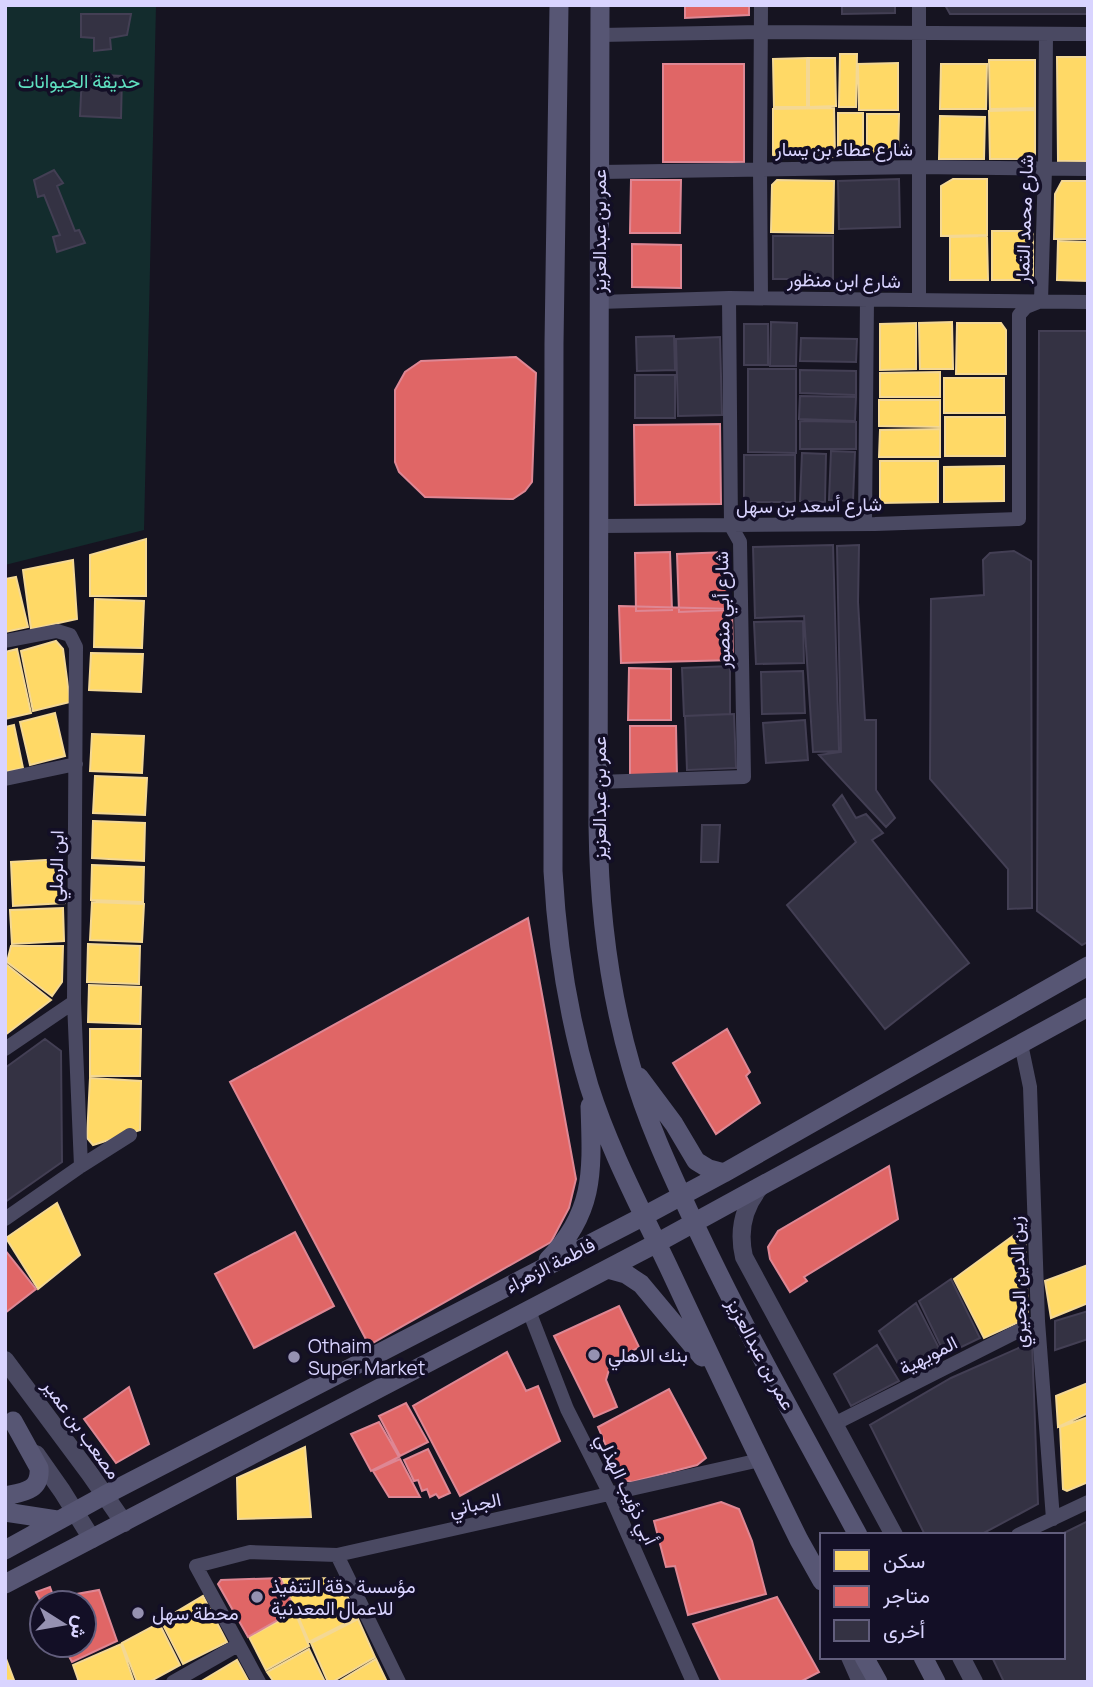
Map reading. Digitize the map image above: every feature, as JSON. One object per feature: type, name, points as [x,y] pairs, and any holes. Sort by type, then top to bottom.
[{"type":"main road","points":[[559,5],[554,344],[553,871],[564,981],[590,1087],[615,1156],[760,1460],[820,1577]]},
{"type":"main road","name":"عمر بن عبدالعزيز","points":[[600,5],[598,860],[603,929],[614,999],[631,1066],[653,1133],[724,1285],[857,1533]]},
{"type":"main road","name":"فاطمة الزهراء","points":[[6,1550],[57,1520],[682,1196],[1088,966]]},
{"type":"main road","points":[[5,1584],[657,1243],[1088,1007]]},
{"type":"main road","points":[[631,1066],[674,1124],[696,1161],[709,1169],[724,1173]]},
{"type":"main road","points":[[537,1271],[571,1233],[586,1198],[591,1160],[590,1087]]},
{"type":"main road","points":[[608,1269],[641,1284],[721,1379]]},
{"type":"main road","points":[[5,1496],[30,1490],[40,1475],[39,1468],[9,1416]]},
{"type":"main road","points":[[140,1477],[131,1486],[128,1499],[136,1507],[150,1509]]},
{"type":"main road","points":[[5,1512],[57,1520]]},
{"type":"main road","points":[[6,1550],[62,1555]]},
{"type":"main road","points":[[5,1584],[15,1571],[16,1565],[15,1558],[6,1550]]},
{"type":"main road","points":[[865,1659],[878,1682]]},
{"type":"main road","points":[[924,1659],[936,1682]]},
{"type":"street","points":[[761,5],[761,298]]},
{"type":"street","points":[[919,5],[919,300]]},
{"type":"street","points":[[600,35],[761,32],[1088,34]]},
{"type":"street","name":"شارع محمد التمار","points":[[1019,519],[1019,315],[1026,307],[1041,301],[1046,34]]},
{"type":"street","name":"شارع عطاء بن يسار","points":[[600,172],[919,167],[1088,169]]},
{"type":"street","name":"شارع أبي منصور","points":[[598,782],[744,777],[740,542],[731,526],[729,298]]},
{"type":"street","name":"شارع ابن منظور","points":[[599,302],[761,298],[1088,302]]},
{"type":"street","points":[[865,523],[866,299]]},
{"type":"street","name":"شارع أسعد بن سهل","points":[[600,526],[731,526],[1019,519]]},
{"type":"street","name":"ابن الرملي","points":[[5,641],[58,631],[64,632],[74,641],[77,653],[74,1002],[81,1166]]},
{"type":"street","points":[[5,779],[76,764]]},
{"type":"street","points":[[5,1049],[74,1002]]},
{"type":"street","name":"زين الدين البحيري","points":[[1021,1044],[1030,1087],[1038,1321],[1053,1519]]},
{"type":"street","points":[[5,1219],[130,1135]]},
{"type":"street","name":"عمر بن عبدالعزيز","points":[[762,1184],[754,1194],[743,1218],[741,1244],[744,1257],[893,1533]]},
{"type":"street","name":"أبي ذؤيب الهذلي","points":[[529,1311],[567,1409],[610,1494],[693,1682]]},
{"type":"street","name":"المويهية","points":[[834,1424],[1038,1321]]},
{"type":"street","name":"مصعب بن عمير","points":[[5,1360],[124,1523]]},
{"type":"street","points":[[9,1416],[92,1539]]},
{"type":"street","points":[[30,1446],[42,1451],[54,1446],[57,1435],[54,1426]]},
{"type":"street","name":"الجباني","points":[[238,1645],[196,1566],[250,1552],[337,1555],[760,1460]]},
{"type":"street","points":[[1022,1533],[1088,1502]]},
{"type":"street","points":[[799,1540],[820,1588]]},
{"type":"street","points":[[337,1555],[399,1682]]},
{"type":"street","points":[[173,1682],[238,1645],[259,1682]]},
{"type":"street","points":[[851,1659],[861,1682]]},
{"type":"street","points":[[962,1659],[974,1682]]},
{"type":"green space","name":"حديقة الحيوانات","points":[[5,5],[156,5],[144,530],[5,565]]},
{"type":"building: سكن","points":[[840,54],[857,54],[856,107],[839,107]]},
{"type":"building: سكن","points":[[1057,57],[1088,57],[1088,161],[1058,161]]},
{"type":"building: سكن","points":[[807,58],[807,107],[774,107],[773,59]]},
{"type":"building: سكن","points":[[809,58],[835,58],[836,106],[809,107]]},
{"type":"building: سكن","points":[[989,60],[1035,60],[1035,108],[990,109]]},
{"type":"building: سكن","points":[[898,63],[898,110],[859,110],[858,64]]},
{"type":"building: سكن","points":[[941,64],[987,64],[986,109],[940,109]]},
{"type":"building: سكن","points":[[834,108],[835,157],[778,158],[773,155],[773,109]]},
{"type":"building: سكن","points":[[1035,110],[1035,159],[990,159],[989,111]]},
{"type":"building: سكن","points":[[838,113],[863,113],[863,155],[838,155]]},
{"type":"building: سكن","points":[[867,114],[899,114],[898,154],[867,154]]},
{"type":"building: سكن","points":[[940,116],[985,117],[984,159],[939,159]]},
{"type":"building: سكن","points":[[953,179],[987,179],[987,235],[941,236],[941,186]]},
{"type":"building: سكن","points":[[777,180],[834,181],[833,233],[771,232],[772,185]]},
{"type":"building: سكن","points":[[1062,181],[1088,181],[1088,239],[1054,239],[1055,194]]},
{"type":"building: سكن","points":[[992,231],[1033,231],[1033,280],[992,280]]},
{"type":"building: سكن","points":[[987,236],[988,280],[950,280],[950,237]]},
{"type":"building: سكن","points":[[1058,241],[1088,242],[1088,281],[1057,280]]},
{"type":"building: سكن","points":[[952,322],[953,369],[920,369],[919,323]]},
{"type":"building: سكن","points":[[916,323],[916,369],[880,370],[880,324]]},
{"type":"building: سكن","points":[[957,323],[1001,323],[1006,330],[1006,374],[956,374]]},
{"type":"building: سكن","points":[[940,372],[940,397],[880,397],[880,373]]},
{"type":"building: سكن","points":[[944,378],[1004,378],[1004,413],[944,413]]},
{"type":"building: سكن","points":[[879,400],[940,400],[940,427],[879,426]]},
{"type":"building: سكن","points":[[945,417],[1005,417],[1005,456],[945,456]]},
{"type":"building: سكن","points":[[940,429],[940,457],[879,457],[880,430]]},
{"type":"building: سكن","points":[[880,461],[938,461],[938,502],[880,503]]},
{"type":"building: سكن","points":[[1004,466],[1004,501],[944,502],[944,467]]},
{"type":"building: سكن","points":[[146,539],[146,596],[90,596],[90,555]]},
{"type":"building: سكن","points":[[73,560],[77,619],[31,629],[23,570]]},
{"type":"building: سكن","points":[[16,577],[28,627],[5,632],[5,579]]},
{"type":"building: سكن","points":[[95,599],[144,601],[142,648],[94,647]]},
{"type":"building: سكن","points":[[56,641],[63,649],[70,702],[33,711],[21,651]]},
{"type":"building: سكن","points":[[17,649],[31,713],[5,719],[5,652]]},
{"type":"building: سكن","points":[[91,653],[143,654],[141,692],[89,690]]},
{"type":"building: سكن","points":[[55,713],[65,756],[30,765],[20,722]]},
{"type":"building: سكن","points":[[14,725],[23,768],[5,772],[5,727]]},
{"type":"building: سكن","points":[[92,734],[144,736],[142,773],[90,771]]},
{"type":"building: سكن","points":[[95,776],[147,778],[145,815],[93,813]]},
{"type":"building: سكن","points":[[93,821],[145,823],[144,861],[92,858]]},
{"type":"building: سكن","points":[[63,859],[65,903],[13,906],[11,862]]},
{"type":"building: سكن","points":[[92,865],[144,867],[143,902],[91,900]]},
{"type":"building: سكن","points":[[92,902],[144,904],[142,942],[90,940]]},
{"type":"building: سكن","points":[[63,908],[64,941],[12,944],[10,910]]},
{"type":"building: سكن","points":[[88,944],[140,946],[139,984],[87,982]]},
{"type":"building: سكن","points":[[11,946],[63,946],[62,982],[52,996],[7,962]]},
{"type":"building: سكن","points":[[5,966],[51,1000],[5,1035]]},
{"type":"building: سكن","points":[[89,985],[141,987],[140,1024],[88,1022]]},
{"type":"building: سكن","points":[[90,1029],[141,1029],[140,1076],[90,1076]]},
{"type":"building: سكن","points":[[90,1078],[141,1081],[140,1130],[93,1145],[87,1138]]},
{"type":"building: سكن","points":[[57,1203],[80,1255],[38,1289],[6,1238]]},
{"type":"building: سكن","points":[[1025,1227],[1028,1312],[1021,1321],[984,1338],[954,1279]]},
{"type":"building: سكن","points":[[1088,1265],[1088,1303],[1051,1318],[1045,1281]]},
{"type":"building: سكن","points":[[1088,1383],[1088,1413],[1058,1427],[1056,1396]]},
{"type":"building: سكن","points":[[1088,1417],[1088,1482],[1067,1491],[1063,1489],[1060,1427]]},
{"type":"building: سكن","points":[[305,1447],[311,1517],[238,1519],[237,1478]]},
{"type":"building: سكن","points":[[338,1578],[358,1617],[309,1642],[282,1579]]},
{"type":"building: سكن","points":[[203,1596],[227,1642],[183,1664],[161,1621]]},
{"type":"building: سكن","points":[[295,1612],[309,1646],[266,1670],[249,1637]]},
{"type":"building: سكن","points":[[358,1619],[375,1657],[328,1682],[311,1643]]},
{"type":"building: سكن","points":[[159,1623],[180,1665],[149,1682],[137,1682],[122,1643]]},
{"type":"building: سكن","points":[[121,1644],[134,1682],[79,1682],[73,1665],[87,1659],[98,1659],[98,1654]]},
{"type":"building: سكن","points":[[309,1649],[325,1682],[274,1682],[267,1672]]},
{"type":"building: سكن","points":[[5,1656],[14,1680],[5,1680]]},
{"type":"building: سكن","points":[[376,1659],[387,1682],[338,1682]]},
{"type":"building: سكن","points":[[237,1660],[249,1682],[200,1682]]},
{"type":"building: متاجر","points":[[685,5],[749,5],[749,15],[685,18]]},
{"type":"building: متاجر","points":[[663,64],[744,64],[744,162],[663,162]]},
{"type":"building: متاجر","points":[[631,180],[681,180],[680,233],[630,233]]},
{"type":"building: متاجر","points":[[632,244],[681,245],[681,288],[632,287]]},
{"type":"building: متاجر","points":[[516,357],[536,373],[532,482],[513,499],[425,497],[399,472],[395,462],[395,390],[405,372],[421,361]]},
{"type":"building: متاجر","points":[[720,424],[721,504],[635,505],[634,425]]},
{"type":"building: متاجر","points":[[670,552],[672,610],[636,611],[635,553]]},
{"type":"building: متاجر","points":[[727,552],[729,610],[679,612],[677,554]]},
{"type":"building: متاجر","points":[[619,606],[732,609],[733,660],[621,663]]},
{"type":"building: متاجر","points":[[629,668],[671,669],[671,720],[628,720]]},
{"type":"building: متاجر","points":[[630,726],[676,726],[677,777],[630,779]]},
{"type":"building: متاجر","points":[[528,918],[576,1179],[569,1208],[551,1242],[369,1345],[230,1082]]},
{"type":"building: متاجر","points":[[727,1029],[750,1072],[746,1076],[760,1103],[716,1134],[673,1063]]},
{"type":"building: متاجر","points":[[889,1166],[898,1219],[804,1277],[807,1281],[790,1292],[770,1259],[768,1247],[778,1231]]},
{"type":"building: متاجر","points":[[295,1232],[334,1306],[254,1348],[215,1274]]},
{"type":"building: متاجر","points":[[5,1250],[36,1289],[5,1313]]},
{"type":"building: متاجر","name":"بنك الاهلي","points":[[619,1306],[639,1347],[611,1363],[606,1380],[617,1407],[594,1417],[554,1336]]},
{"type":"building: متاجر","points":[[507,1352],[526,1391],[538,1386],[560,1441],[460,1496],[413,1406]]},
{"type":"building: متاجر","points":[[129,1387],[149,1444],[116,1463],[84,1419]]},
{"type":"building: متاجر","points":[[669,1389],[706,1458],[697,1465],[632,1482],[620,1479],[598,1427]]},
{"type":"building: متاجر","points":[[406,1403],[428,1442],[400,1456],[379,1416]]},
{"type":"building: متاجر","points":[[379,1422],[399,1457],[371,1471],[351,1434]]},
{"type":"building: متاجر","points":[[428,1449],[450,1493],[439,1498],[436,1494],[430,1497],[427,1489],[422,1491],[404,1460]]},
{"type":"building: متاجر","points":[[400,1459],[420,1497],[389,1497],[373,1471]]},
{"type":"building: متاجر","points":[[721,1502],[739,1509],[752,1541],[766,1594],[688,1615],[675,1566],[666,1567],[654,1521]]},
{"type":"building: متاجر","name":"مؤسسة دقة التنفيذ للاعمال المعدنية","points":[[280,1578],[295,1610],[248,1637],[218,1584],[221,1580]]},
{"type":"building: متاجر","points":[[98,1590],[99,1590],[117,1641],[98,1650]]},
{"type":"building: متاجر","points":[[777,1597],[819,1672],[800,1682],[721,1682],[693,1624]]},
{"type":"building: أخرى","points":[[842,5],[895,5],[895,13],[842,14]]},
{"type":"building: أخرى","points":[[945,5],[1088,5],[1088,14],[950,14]]},
{"type":"building: أخرى","points":[[81,14],[131,14],[127,35],[110,38],[111,49],[94,51],[94,38],[81,37]]},
{"type":"building: أخرى","points":[[82,74],[122,76],[121,118],[80,116]]},
{"type":"building: أخرى","points":[[54,170],[63,183],[57,186],[75,231],[79,230],[85,243],[57,252],[53,237],[60,235],[44,195],[38,197],[34,180]]},
{"type":"building: أخرى","points":[[899,179],[900,227],[839,229],[838,181]]},
{"type":"building: أخرى","points":[[773,236],[833,236],[833,279],[773,279]]},
{"type":"building: أخرى","points":[[771,322],[797,323],[796,366],[770,366]]},
{"type":"building: أخرى","points":[[744,324],[768,324],[768,365],[744,365]]},
{"type":"building: أخرى","points":[[1039,331],[1088,331],[1088,942],[1082,945],[1037,911]]},
{"type":"building: أخرى","points":[[674,336],[675,370],[637,371],[636,337]]},
{"type":"building: أخرى","points":[[720,337],[722,415],[678,416],[676,339]]},
{"type":"building: أخرى","points":[[801,338],[857,339],[856,362],[800,361]]},
{"type":"building: أخرى","points":[[748,369],[796,369],[796,453],[748,452]]},
{"type":"building: أخرى","points":[[800,370],[856,371],[856,395],[800,393]]},
{"type":"building: أخرى","points":[[635,375],[675,375],[675,418],[635,418]]},
{"type":"building: أخرى","points":[[800,396],[856,397],[855,421],[799,419]]},
{"type":"building: أخرى","points":[[800,421],[856,422],[856,449],[800,449]]},
{"type":"building: أخرى","points":[[831,451],[855,452],[853,501],[829,500]]},
{"type":"building: أخرى","points":[[802,453],[826,454],[825,502],[800,501]]},
{"type":"building: أخرى","points":[[744,455],[795,455],[795,502],[744,502]]},
{"type":"building: أخرى","points":[[833,545],[839,751],[813,752],[804,616],[755,618],[753,547]]},
{"type":"building: أخرى","points":[[859,545],[858,602],[865,720],[876,720],[876,790],[895,818],[886,827],[819,755],[841,752],[837,546]]},
{"type":"building: أخرى","points":[[1014,551],[1031,561],[1032,908],[1008,909],[1008,869],[930,779],[931,599],[984,595],[983,560],[990,553]]},
{"type":"building: أخرى","points":[[803,621],[804,663],[756,664],[754,622]]},
{"type":"building: أخرى","points":[[730,666],[730,714],[684,716],[682,668]]},
{"type":"building: أخرى","points":[[803,671],[805,713],[762,714],[761,672]]},
{"type":"building: أخرى","points":[[734,714],[736,768],[687,770],[685,716]]},
{"type":"building: أخرى","points":[[805,720],[808,760],[766,763],[763,723]]},
{"type":"building: أخرى","points":[[842,795],[856,818],[866,814],[883,833],[872,840],[969,963],[885,1029],[787,905],[856,842],[833,805]]},
{"type":"building: أخرى","points":[[702,825],[720,825],[718,862],[701,862]]},
{"type":"building: أخرى","points":[[45,1039],[61,1051],[62,1162],[5,1202],[5,1068]]},
{"type":"building: أخرى","points":[[951,1279],[980,1338],[945,1355],[919,1301]]},
{"type":"building: أخرى","points":[[916,1303],[941,1352],[904,1374],[879,1331]]},
{"type":"building: أخرى","points":[[1088,1311],[1088,1339],[1055,1350],[1055,1321]]},
{"type":"building: أخرى","points":[[1032,1342],[1038,1504],[984,1533],[924,1533],[870,1425],[951,1378]]},
{"type":"building: أخرى","points":[[877,1345],[899,1381],[851,1406],[834,1374]]},
{"type":"building: أخرى","points":[[1088,1521],[1088,1682],[1004,1682],[993,1659],[1065,1659],[1064,1533]]},
{"type":"place","name":"بنك الاهلي","points":[[594,1355]]},
{"type":"place","name":"Othaim Super Market","points":[[294,1357]]},
{"type":"place","name":"مؤسسة دقة التنفيذ للاعمال المعدنية","points":[[257,1597]]},
{"type":"place","name":"محطة سهل","points":[[138,1613]]}]
